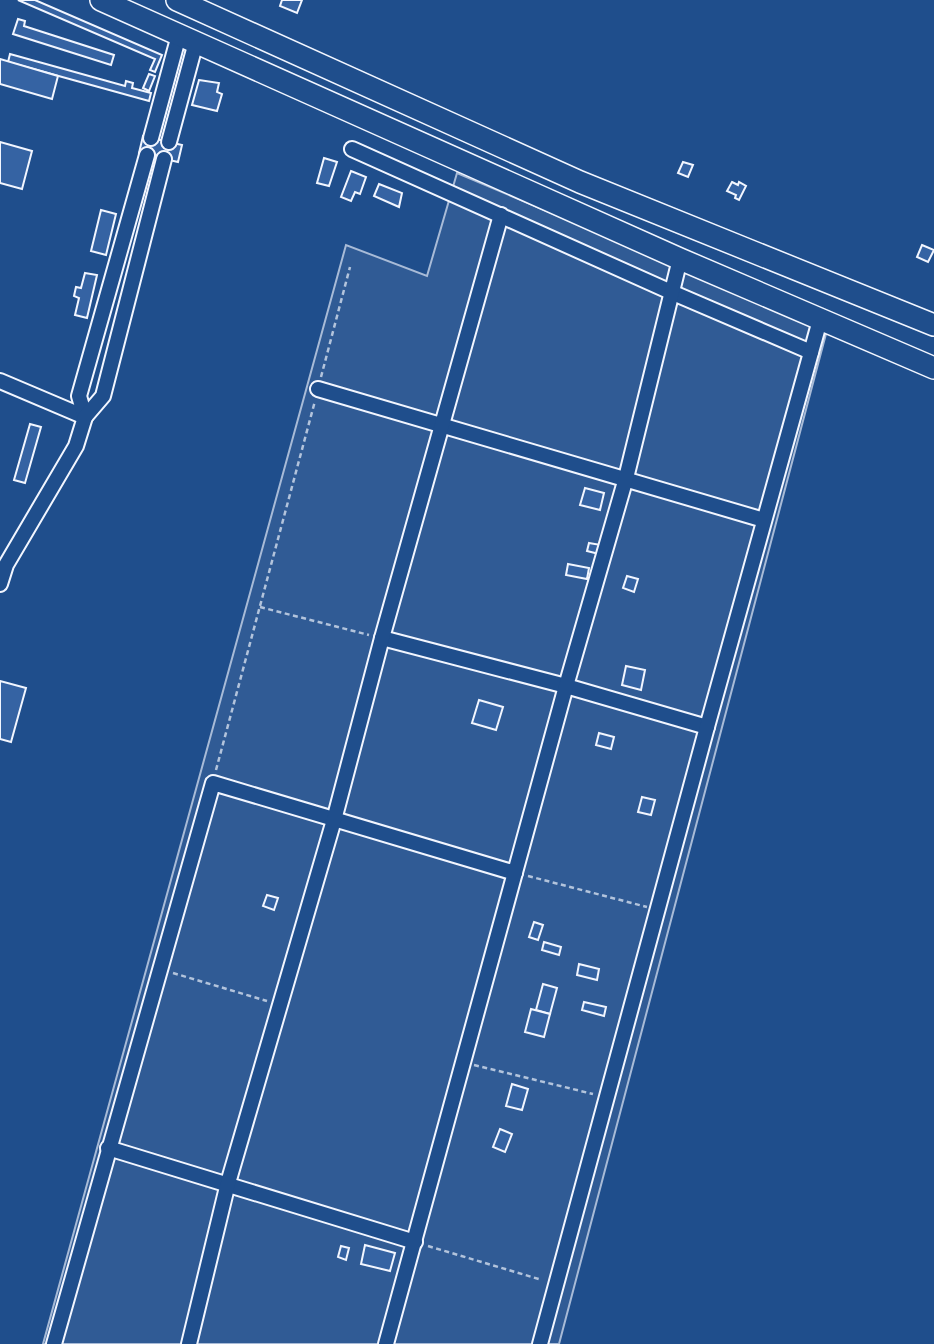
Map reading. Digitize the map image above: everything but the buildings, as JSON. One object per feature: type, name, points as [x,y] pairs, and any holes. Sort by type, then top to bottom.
[{"type":"highway","points":[[101,0],[680,259],[934,368]]},
{"type":"highway","points":[[177,0],[580,182],[934,325]]},
{"type":"street","points":[[151,138],[188,38]]},
{"type":"street","points":[[169,142],[188,38]]},
{"type":"street","points":[[352,149],[811,352]]},
{"type":"street","points":[[85,417],[79,396],[147,155]]},
{"type":"street","points":[[0,584],[6,565],[76,446],[85,417],[103,396],[164,159]]},
{"type":"street","points":[[189,1344],[228,1183],[334,820],[382,638],[501,215]]},
{"type":"street","points":[[386,1344],[514,873],[626,478],[680,259]]},
{"type":"street","points":[[540,1344],[820,320]]},
{"type":"street","points":[[0,382],[85,417]]},
{"type":"street","points":[[318,389],[764,520]]},
{"type":"street","points":[[382,638],[566,686],[707,727]]},
{"type":"street","points":[[54,1344],[213,783],[514,873]]},
{"type":"street","points":[[108,1148],[415,1242]]},
{"type":"path","points":[[213,783],[350,267]]},
{"type":"path","points":[[260,607],[382,638]]},
{"type":"path","points":[[514,873],[658,909]]},
{"type":"path","points":[[159,969],[280,1005]]},
{"type":"path","points":[[463,1062],[607,1097]]},
{"type":"path","points":[[415,1242],[556,1284]]},
{"type":"shaded area","points":[[457,173],[827,330],[559,1344],[43,1344],[346,245],[427,276]]}]
